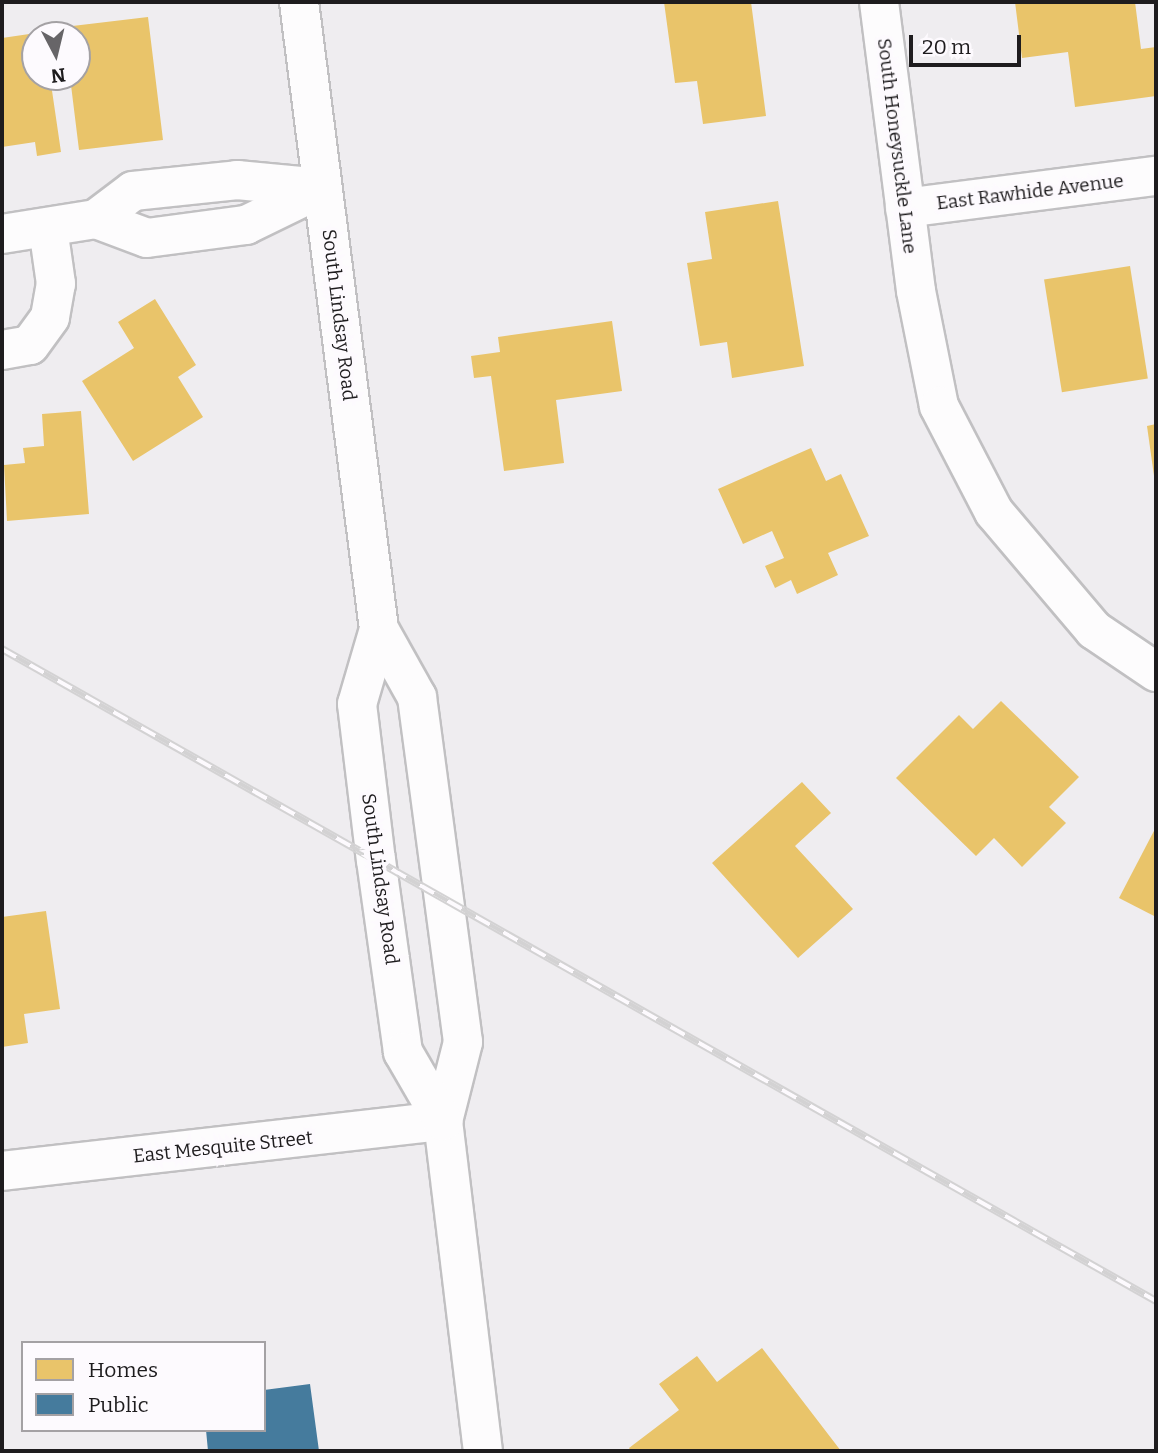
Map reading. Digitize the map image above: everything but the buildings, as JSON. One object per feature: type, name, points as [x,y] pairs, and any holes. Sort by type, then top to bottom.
[{"type":"main road","name":"South Lindsay Road","points":[[299,2],[379,629],[417,697],[463,1042],[443,1121],[483,1451]]},
{"type":"main road","name":"South Honeysuckle Lane","points":[[879,2],[916,291],[939,406],[994,512],[1094,630],[1156,672]]},
{"type":"main road","name":"East Rawhide Avenue","points":[[905,208],[1156,176]]},
{"type":"main road","points":[[2,234],[96,219],[148,238],[233,226],[323,188]]},
{"type":"main road","points":[[2,350],[30,345],[50,317],[56,284],[48,228]]},
{"type":"main road","name":"South Lindsay Road","points":[[379,629],[357,704],[376,860],[403,1052],[443,1121]]},
{"type":"main road","name":"East Mesquite Street","points":[[2,1171],[443,1121]]},
{"type":"railway","points":[[2,649],[1156,1301]]}]
